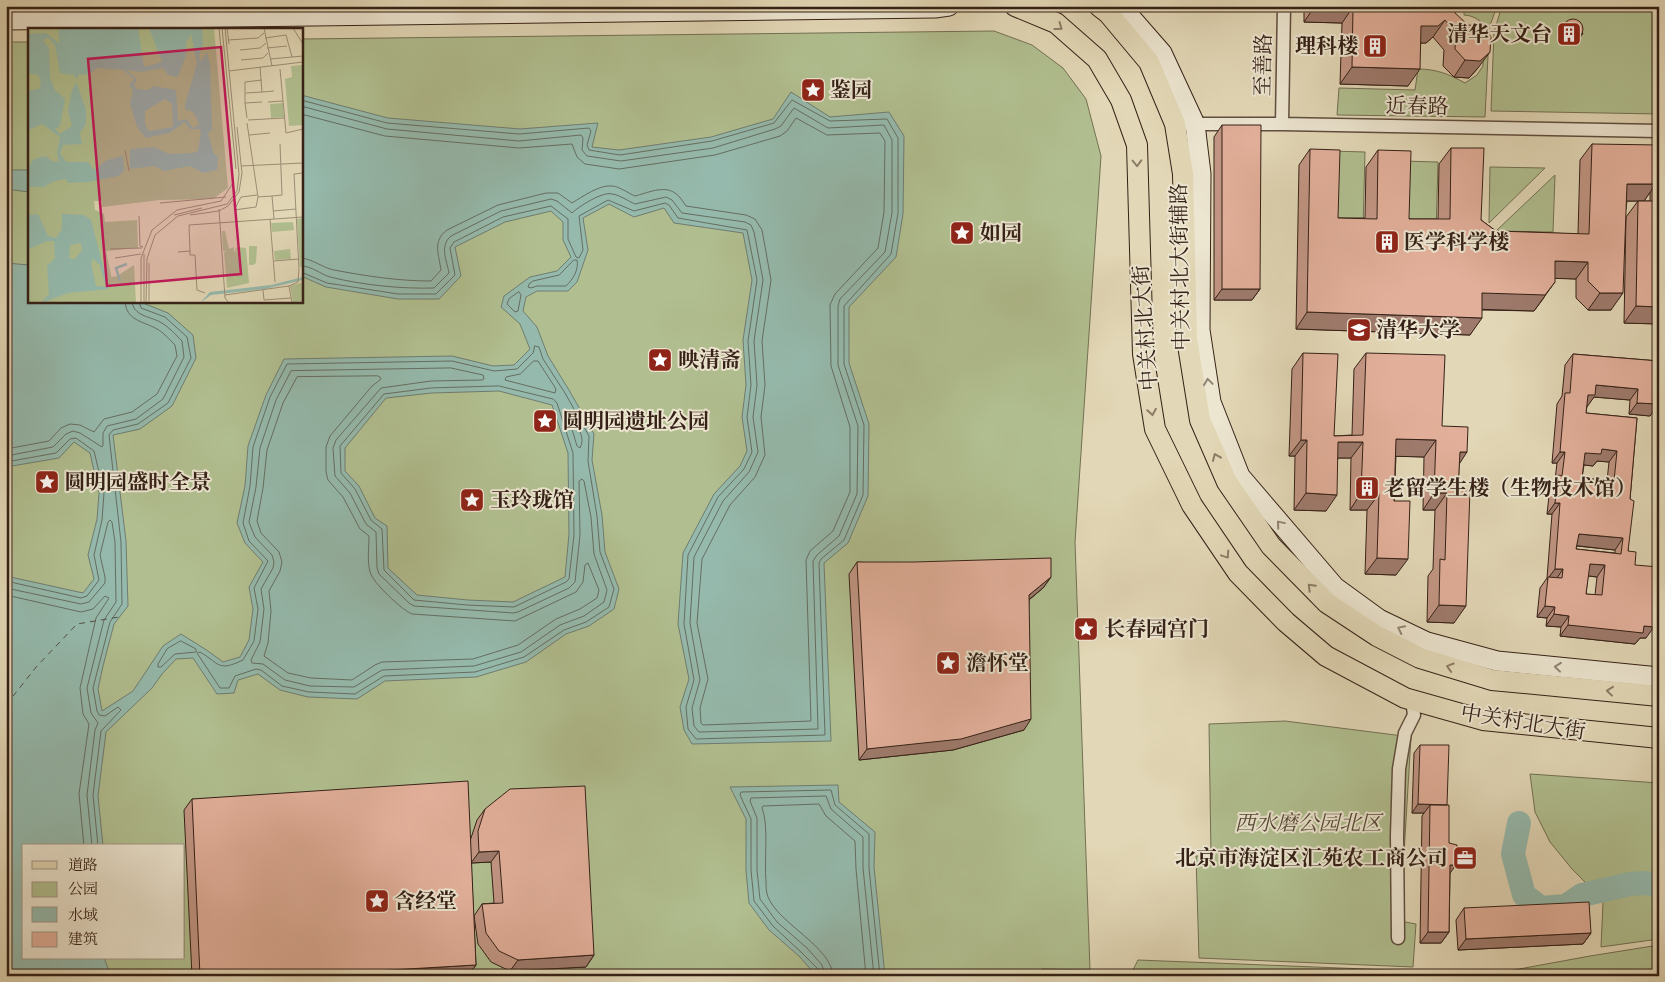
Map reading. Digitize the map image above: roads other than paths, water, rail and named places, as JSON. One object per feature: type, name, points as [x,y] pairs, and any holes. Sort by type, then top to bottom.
[{"type":"main road","name":"中关村北大街","points":[[1015,6],[1056,23],[1097,59],[1121,100],[1137,145],[1143,354],[1155,429],[1192,505],[1238,572],[1286,622],[1326,656],[1405,698],[1484,720],[1659,738]]},
{"type":"main road","name":"中关村北大街","points":[[1099,6],[1108,13],[1149,62],[1185,124],[1183,174],[1187,339],[1200,420],[1227,482],[1270,546],[1327,603],[1377,636],[1420,658],[1492,680],[1659,696]]},
{"type":"street","points":[[6,20],[886,9],[949,6]]},
{"type":"street","name":"中关村北大街辅路","points":[[1121,6],[1162,53],[1201,174],[1200,330],[1211,402],[1240,476],[1252,491],[1336,587],[1379,618],[1427,642],[1497,661],[1659,677]]},
{"type":"street","name":"至善路","points":[[1282,124],[1284,6]]},
{"type":"street","name":"近春路","points":[[1185,124],[1282,124],[1659,132]]},
{"type":"street","points":[[1398,938],[1397,846],[1400,770],[1405,733],[1414,715],[1412,700]]},
{"type":"water","points":[[791,92],[830,117],[889,112],[904,136],[903,214],[896,257],[849,307],[849,363],[869,424],[868,496],[848,543],[824,563],[831,741],[692,744],[684,730],[680,707],[689,679],[678,624],[683,553],[714,494],[740,466],[747,451],[742,417],[746,385],[743,340],[752,280],[743,233],[674,223],[664,208],[634,217],[609,204],[583,218],[588,250],[577,282],[568,291],[537,291],[526,297],[523,311],[537,327],[548,356],[594,434],[592,460],[602,515],[605,552],[619,589],[614,609],[589,626],[566,634],[526,662],[476,677],[385,681],[357,699],[308,697],[280,690],[258,674],[238,680],[234,693],[217,694],[193,658],[176,659],[152,688],[106,732],[98,796],[103,844],[22,844],[22,960],[105,960],[111,976],[6,976],[6,576],[83,593],[94,579],[88,555],[97,519],[99,493],[90,453],[74,442],[59,458],[6,467],[6,263],[28,265],[28,302],[140,302],[168,313],[193,335],[196,358],[172,406],[140,429],[113,435],[126,541],[128,606],[114,624],[103,666],[98,689],[102,711],[133,691],[163,646],[181,634],[223,662],[240,657],[249,640],[253,609],[249,587],[263,562],[245,543],[237,523],[245,486],[248,446],[266,395],[284,359],[452,356],[493,366],[514,365],[530,349],[520,324],[501,307],[504,296],[530,277],[557,271],[571,257],[563,240],[563,222],[551,211],[505,222],[455,247],[461,276],[439,299],[398,299],[326,287],[302,276],[302,95],[388,118],[520,129],[598,123],[592,147],[619,150],[711,137],[773,119]],"holes":[[[499,391],[552,405],[568,453],[569,534],[565,577],[513,602],[417,595],[388,568],[387,526],[375,518],[359,486],[345,471],[345,448],[386,398],[432,393]]]},
{"type":"water","points":[[6,166],[9,170],[28,170],[28,192],[6,189]]},
{"type":"water","points":[[838,785],[839,802],[875,832],[874,867],[885,976],[814,976],[814,973],[799,956],[769,930],[749,903],[746,870],[746,819],[730,787]]},
{"type":"water","points":[[1647,878],[1659,879],[1659,901],[1647,892],[1615,892],[1612,885],[1638,882]]},
{"type":"waterway","points":[[1519,823],[1513,854],[1524,895],[1541,908],[1566,906],[1582,895],[1630,884],[1646,883],[1659,886]]},
{"type":"place","name":"清华天文台","points":[[1569,34]]},
{"type":"place","name":"理科楼","points":[[1375,46]]},
{"type":"place","name":"鉴园","points":[[813,90]]},
{"type":"place","name":"如园","points":[[962,233]]},
{"type":"place","name":"医学科学楼","points":[[1387,242]]},
{"type":"place","name":"清华大学","points":[[1359,330]]},
{"type":"place","name":"映清斋","points":[[660,360]]},
{"type":"place","name":"圆明园遗址公园","points":[[545,421]]},
{"type":"place","name":"圆明园盛时全景","points":[[47,482]]},
{"type":"place","name":"老留学生楼（生物技术馆）","points":[[1367,488]]},
{"type":"place","name":"玉玲珑馆","points":[[472,500]]},
{"type":"place","name":"长春园宫门","points":[[1086,629]]},
{"type":"place","name":"澹怀堂","points":[[948,663]]},
{"type":"place","name":"北京市海淀区汇苑农工商公司","points":[[1465,858]]},
{"type":"place","name":"含经堂","points":[[377,901]]},
{"type":"park label","name":"西水磨公园北区","points":[[1308,823]]}]
